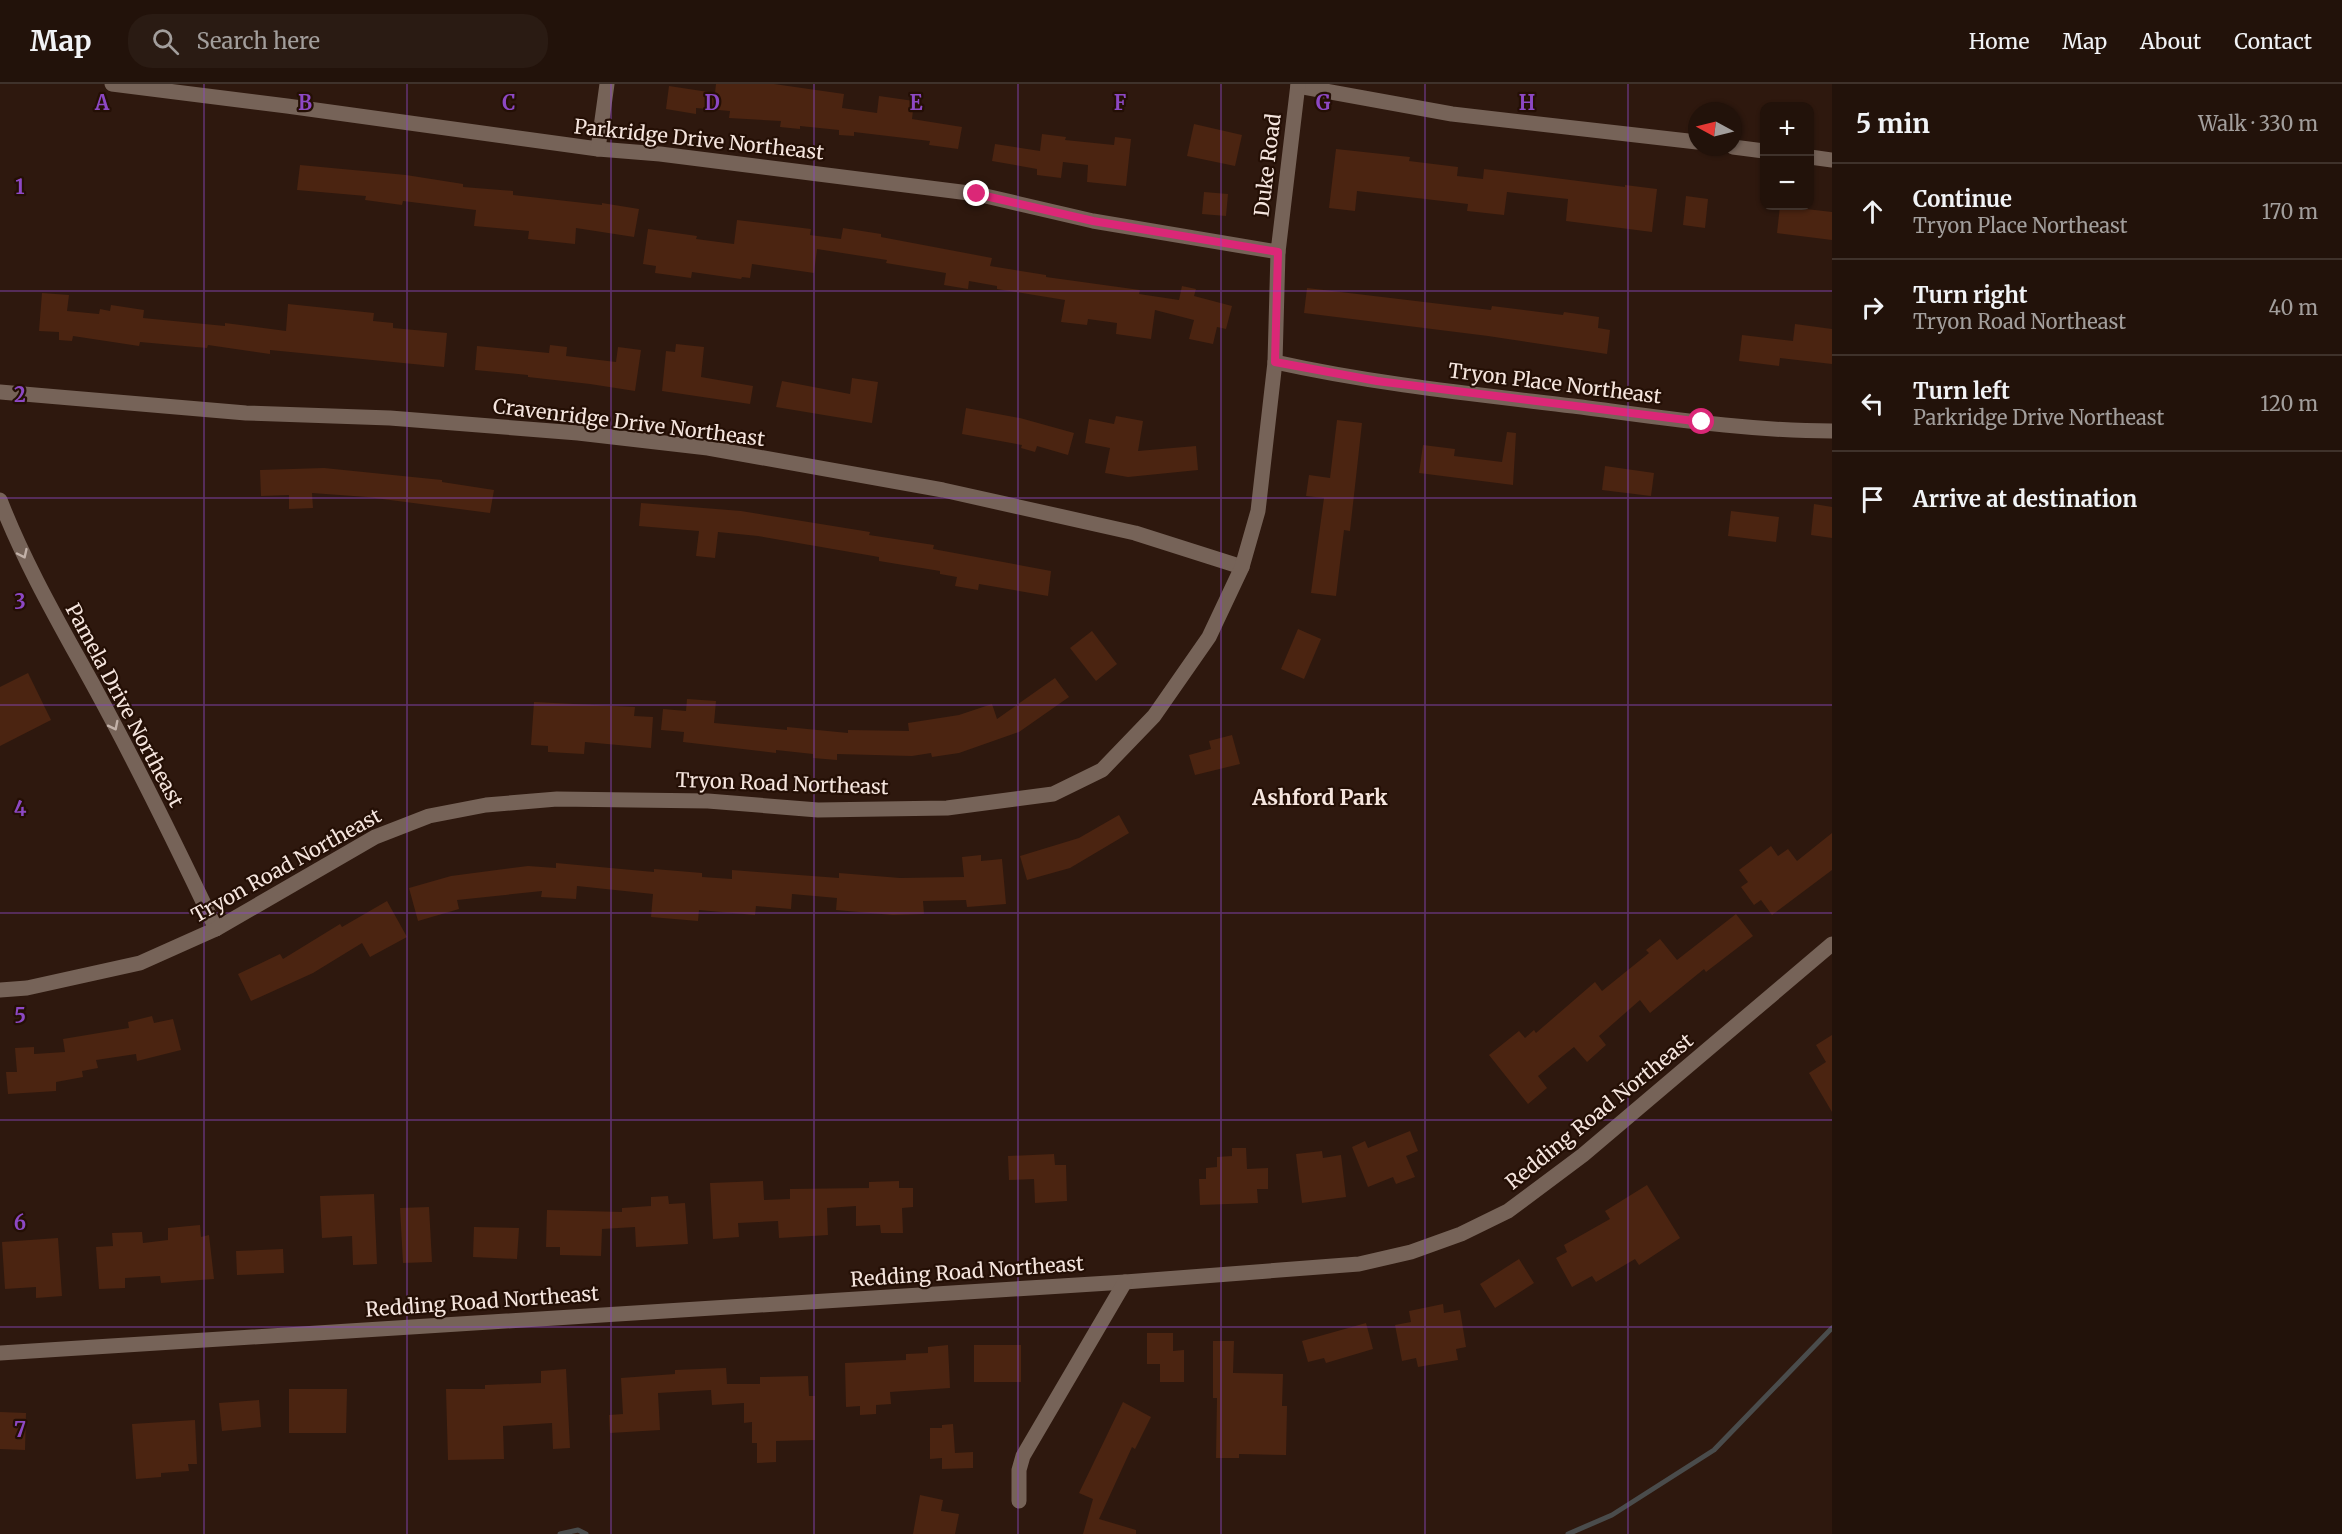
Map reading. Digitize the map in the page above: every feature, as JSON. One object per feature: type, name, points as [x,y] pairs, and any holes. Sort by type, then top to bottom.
[{"type":"street","name":"Parkridge Drive Northeast","points":[[112,84],[598,150],[660,154],[977,194],[1093,221],[1278,252]]},
{"type":"street","points":[[598,150],[607,84]]},
{"type":"street","points":[[1298,85],[1452,114],[1688,141]]},
{"type":"street","name":"Duke Road","points":[[1278,252],[1298,85]]},
{"type":"street","points":[[1742,148],[1760,150]]},
{"type":"street","points":[[1814,158],[1832,160]]},
{"type":"street","name":"Tryon Road Northeast","points":[[0,990],[27,987],[140,963],[216,929],[375,837],[429,816],[486,805],[557,799],[708,801],[818,810],[947,808],[1053,794],[1102,770],[1154,716],[1209,637],[1242,567],[1258,511],[1275,362],[1278,252]]},
{"type":"street","name":"Tryon Place Northeast","points":[[1275,362],[1377,381],[1702,422],[1832,431]]},
{"type":"street","name":"Cravenridge Drive Northeast","points":[[0,392],[246,413],[390,418],[578,433],[708,448],[976,498],[1135,533],[1242,567]]},
{"type":"street","name":"Pamela Drive Northeast","points":[[0,500],[34,580],[97,692],[160,813],[216,929]]},
{"type":"street","name":"Redding Road Northeast","points":[[0,1353],[1125,1282],[1359,1264],[1411,1252],[1461,1234],[1508,1211],[1583,1155],[1832,944]]},
{"type":"street","points":[[1019,1501],[1019,1470],[1023,1456],[1125,1282]]},
{"type":"building","points":[[716,84],[774,84],[844,94],[842,108],[877,113],[879,96],[914,101],[912,119],[962,127],[958,149],[929,145],[930,141],[854,132],[854,136],[839,135],[839,130],[800,126],[800,129],[780,127],[781,121],[729,118],[730,111],[696,108],[696,114],[666,109],[669,86],[715,93]]},
{"type":"building","points":[[1194,124],[1242,135],[1235,166],[1187,156]]},
{"type":"building","points":[[1042,134],[1066,137],[1065,140],[1114,145],[1115,137],[1131,139],[1126,186],[1087,182],[1088,165],[1063,162],[1061,178],[1037,175],[1037,169],[992,161],[995,144],[1040,151]]},
{"type":"building","points":[[1336,149],[1410,157],[1409,161],[1458,167],[1457,176],[1483,179],[1484,169],[1657,189],[1652,232],[1566,221],[1568,199],[1507,192],[1504,215],[1467,211],[1468,204],[1357,191],[1355,211],[1329,208]]},
{"type":"building","points":[[300,165],[406,175],[463,184],[463,187],[513,191],[513,195],[602,205],[602,203],[639,209],[634,237],[576,228],[575,244],[528,239],[529,231],[474,226],[476,210],[403,201],[402,205],[365,200],[366,196],[297,190]]},
{"type":"building","points":[[1204,192],[1228,194],[1226,216],[1202,214]]},
{"type":"building","points":[[1686,196],[1708,199],[1705,228],[1683,225]]},
{"type":"building","points":[[1780,210],[1832,212],[1832,240],[1777,233]]},
{"type":"building","points":[[737,220],[811,229],[810,235],[841,239],[843,228],[881,234],[881,237],[992,258],[990,266],[1046,275],[1046,277],[1140,290],[1139,294],[1179,300],[1182,286],[1196,289],[1194,296],[1232,306],[1226,329],[1217,327],[1213,344],[1189,339],[1194,320],[1155,310],[1151,339],[1116,334],[1117,323],[1088,319],[1087,325],[1061,322],[1065,300],[997,289],[997,286],[969,281],[968,289],[944,285],[946,273],[886,263],[887,260],[817,249],[814,273],[752,264],[750,278],[742,277],[741,279],[692,272],[691,278],[655,273],[656,266],[643,264],[648,229],[734,244]]},
{"type":"building","points":[[1307,288],[1491,310],[1492,306],[1599,317],[1598,328],[1610,330],[1607,354],[1488,336],[1304,313]]},
{"type":"building","points":[[42,293],[69,295],[67,311],[99,314],[100,309],[110,311],[111,305],[144,310],[143,318],[225,326],[225,323],[286,331],[288,304],[374,313],[373,321],[393,323],[393,328],[447,333],[444,367],[270,350],[270,354],[208,345],[207,348],[140,342],[139,346],[73,336],[72,341],[59,340],[59,332],[39,331]]},
{"type":"building","points":[[1795,324],[1832,329],[1832,364],[1780,358],[1779,366],[1739,361],[1742,335],[1793,341]]},
{"type":"building","points":[[676,344],[704,347],[701,377],[753,386],[750,404],[662,391],[666,351],[675,352]]},
{"type":"building","points":[[550,345],[567,347],[566,356],[616,362],[618,347],[641,350],[635,391],[528,377],[528,375],[475,370],[477,346],[549,353]]},
{"type":"building","points":[[852,378],[878,382],[872,423],[776,407],[782,381],[850,394]]},
{"type":"building","points":[[966,408],[1020,418],[1074,433],[1068,455],[1037,446],[1035,452],[1021,448],[1022,445],[962,434]]},
{"type":"building","points":[[1116,416],[1143,421],[1138,451],[1196,446],[1198,470],[1128,477],[1105,473],[1110,448],[1085,443],[1089,419],[1114,424]]},
{"type":"building","points":[[1337,420],[1362,423],[1350,531],[1344,530],[1336,596],[1311,593],[1324,498],[1306,496],[1309,475],[1330,478]]},
{"type":"building","points":[[1507,432],[1516,433],[1513,485],[1419,473],[1423,445],[1455,449],[1454,456],[1502,462]]},
{"type":"building","points":[[1605,466],[1654,473],[1651,496],[1602,490]]},
{"type":"building","points":[[324,468],[442,480],[442,482],[494,490],[490,513],[367,497],[312,493],[313,508],[289,509],[289,495],[261,496],[260,470]]},
{"type":"building","points":[[641,503],[741,511],[870,532],[869,535],[934,545],[933,549],[1051,571],[1048,596],[979,584],[978,590],[955,586],[957,577],[940,574],[940,571],[879,561],[879,557],[758,536],[718,532],[715,558],[696,556],[699,531],[639,526]]},
{"type":"building","points":[[1814,504],[1832,507],[1832,538],[1811,535]]},
{"type":"building","points":[[1731,511],[1779,517],[1776,542],[1728,536]]},
{"type":"building","points":[[1298,629],[1321,639],[1304,679],[1281,669]]},
{"type":"building","points":[[1092,631],[1117,664],[1096,681],[1070,648]]},
{"type":"building","points":[[28,673],[51,720],[0,746],[0,687]]},
{"type":"building","points":[[1055,678],[1069,697],[1019,732],[959,753],[932,757],[931,753],[912,756],[837,754],[837,760],[813,758],[813,754],[776,750],[776,753],[683,742],[684,732],[661,730],[663,709],[686,711],[687,699],[716,701],[714,723],[848,733],[848,730],[909,731],[908,723],[959,715],[992,704],[997,719]]},
{"type":"building","points":[[534,702],[635,707],[634,716],[653,717],[651,748],[585,742],[584,754],[548,752],[548,746],[531,745]]},
{"type":"building","points":[[1232,735],[1240,764],[1195,775],[1189,755],[1211,749],[1209,741]]},
{"type":"building","points":[[1119,815],[1129,833],[1070,868],[1027,880],[1020,856],[1079,838]]},
{"type":"building","points":[[1832,833],[1832,870],[1772,915],[1761,900],[1754,905],[1741,887],[1748,882],[1739,870],[1771,846],[1778,856],[1788,849],[1797,861]]},
{"type":"building","points":[[981,855],[981,861],[1002,859],[1006,904],[967,907],[966,900],[923,901],[924,914],[893,915],[836,910],[837,898],[792,894],[791,909],[756,906],[755,915],[699,910],[698,921],[651,917],[653,894],[577,886],[576,899],[541,897],[542,891],[457,900],[459,909],[418,921],[409,888],[451,876],[528,866],[556,868],[556,863],[654,872],[654,869],[702,873],[702,877],[732,879],[732,870],[839,878],[839,873],[900,878],[964,877],[962,857]]},
{"type":"building","points":[[387,901],[407,937],[370,957],[362,943],[313,973],[251,1001],[238,974],[280,954],[283,959],[340,924],[342,927]]},
{"type":"building","points":[[1736,914],[1753,936],[1706,972],[1704,969],[1650,1013],[1640,1000],[1599,1036],[1606,1045],[1587,1062],[1574,1047],[1538,1076],[1547,1088],[1528,1104],[1489,1055],[1519,1031],[1525,1038],[1534,1030],[1536,1033],[1595,982],[1602,991],[1649,953],[1646,950],[1660,939],[1677,960]]},
{"type":"building","points":[[152,1016],[154,1023],[173,1019],[181,1050],[137,1061],[136,1054],[96,1060],[98,1068],[82,1071],[83,1077],[56,1082],[56,1091],[8,1094],[6,1072],[17,1072],[15,1048],[34,1047],[34,1054],[65,1052],[63,1039],[129,1028],[128,1022]]},
{"type":"building","points":[[1832,1035],[1832,1112],[1809,1073],[1826,1062],[1816,1045]]},
{"type":"building","points":[[1410,1131],[1418,1151],[1406,1156],[1415,1177],[1396,1184],[1393,1177],[1368,1187],[1352,1147],[1365,1141],[1368,1148]]},
{"type":"building","points":[[1232,1148],[1246,1148],[1247,1169],[1268,1168],[1268,1189],[1257,1189],[1258,1203],[1200,1205],[1199,1179],[1206,1179],[1206,1168],[1217,1167],[1217,1157],[1232,1156]]},
{"type":"building","points":[[1322,1151],[1323,1158],[1341,1155],[1346,1197],[1302,1203],[1296,1154]]},
{"type":"building","points":[[1054,1154],[1055,1165],[1066,1165],[1067,1201],[1035,1203],[1034,1179],[1009,1180],[1008,1156]]},
{"type":"building","points":[[763,1181],[764,1200],[790,1199],[790,1189],[869,1188],[869,1182],[899,1181],[899,1188],[913,1188],[913,1207],[902,1208],[903,1233],[881,1233],[880,1225],[856,1226],[856,1206],[827,1208],[828,1235],[779,1238],[778,1221],[738,1223],[739,1237],[713,1239],[710,1183]]},
{"type":"building","points":[[1647,1185],[1680,1238],[1639,1265],[1635,1259],[1596,1282],[1592,1276],[1572,1287],[1556,1258],[1567,1252],[1564,1245],[1610,1219],[1605,1211]]},
{"type":"building","points":[[374,1194],[377,1264],[353,1265],[352,1236],[322,1238],[320,1196]]},
{"type":"building","points":[[668,1196],[669,1204],[685,1203],[688,1244],[636,1247],[635,1227],[602,1229],[601,1256],[560,1255],[560,1247],[546,1247],[547,1210],[622,1212],[622,1208],[651,1206],[651,1197]]},
{"type":"building","points":[[429,1207],[432,1262],[403,1263],[400,1208]]},
{"type":"building","points":[[200,1225],[201,1237],[209,1235],[214,1279],[161,1283],[160,1276],[125,1278],[125,1288],[99,1289],[96,1247],[113,1246],[112,1233],[142,1232],[143,1243],[168,1240],[168,1228]]},
{"type":"building","points":[[474,1227],[519,1228],[517,1259],[473,1257]]},
{"type":"building","points":[[58,1238],[62,1296],[36,1298],[36,1287],[5,1289],[2,1242]]},
{"type":"building","points":[[283,1249],[284,1273],[237,1275],[236,1251]]},
{"type":"building","points":[[1519,1259],[1534,1283],[1495,1308],[1480,1284]]},
{"type":"building","points":[[1443,1304],[1444,1313],[1460,1310],[1466,1347],[1456,1349],[1458,1360],[1418,1367],[1416,1358],[1402,1361],[1395,1325],[1411,1322],[1409,1311]]},
{"type":"building","points":[[1366,1323],[1373,1349],[1326,1363],[1324,1358],[1308,1362],[1302,1341]]},
{"type":"building","points":[[1147,1333],[1173,1333],[1173,1351],[1184,1350],[1184,1382],[1160,1382],[1160,1364],[1147,1364]]},
{"type":"building","points":[[1213,1341],[1234,1341],[1233,1373],[1283,1374],[1282,1406],[1287,1406],[1286,1455],[1239,1454],[1239,1458],[1216,1458],[1217,1398],[1213,1398]]},
{"type":"building","points":[[948,1345],[950,1388],[890,1392],[891,1404],[876,1405],[876,1414],[860,1415],[860,1406],[846,1407],[845,1363],[906,1360],[906,1354],[928,1353],[928,1347]]},
{"type":"building","points":[[974,1345],[1021,1345],[1021,1382],[974,1382]]},
{"type":"building","points":[[726,1368],[727,1384],[760,1384],[760,1377],[808,1376],[809,1396],[815,1396],[815,1440],[776,1441],[776,1462],[757,1463],[757,1443],[752,1443],[752,1422],[744,1423],[744,1403],[712,1405],[711,1390],[658,1393],[660,1430],[610,1433],[609,1415],[623,1414],[621,1378],[675,1374],[675,1370]]},
{"type":"building","points":[[566,1369],[570,1448],[553,1449],[552,1423],[503,1426],[504,1459],[448,1460],[446,1389],[485,1389],[485,1385],[541,1383],[541,1371]]},
{"type":"building","points":[[289,1389],[347,1389],[346,1433],[289,1433]]},
{"type":"building","points":[[259,1400],[261,1427],[222,1431],[219,1403]]},
{"type":"building","points":[[1123,1402],[1151,1417],[1135,1449],[1132,1447],[1099,1519],[1136,1530],[1136,1534],[1083,1534],[1093,1499],[1079,1493]]},
{"type":"building","points":[[0,1412],[26,1413],[25,1450],[0,1449]]},
{"type":"building","points":[[195,1420],[197,1464],[188,1464],[189,1471],[161,1473],[161,1477],[136,1479],[132,1424]]},
{"type":"building","points":[[953,1424],[955,1453],[973,1452],[973,1468],[942,1469],[942,1458],[930,1459],[930,1428],[942,1428],[942,1425]]},
{"type":"building","points":[[920,1495],[943,1500],[941,1511],[959,1514],[955,1534],[913,1534]]},
{"type":"waterway","points":[[1568,1534],[1612,1515],[1714,1450],[1832,1328]]},
{"type":"waterway","points":[[560,1534],[578,1530],[586,1534]]},
{"type":"district","name":"Ashford Park","points":[[1320,797]]},
{"type":"route","points":[[977,194],[1059,211],[1093,221],[1278,252],[1275,362],[1377,381],[1702,422]]}]
